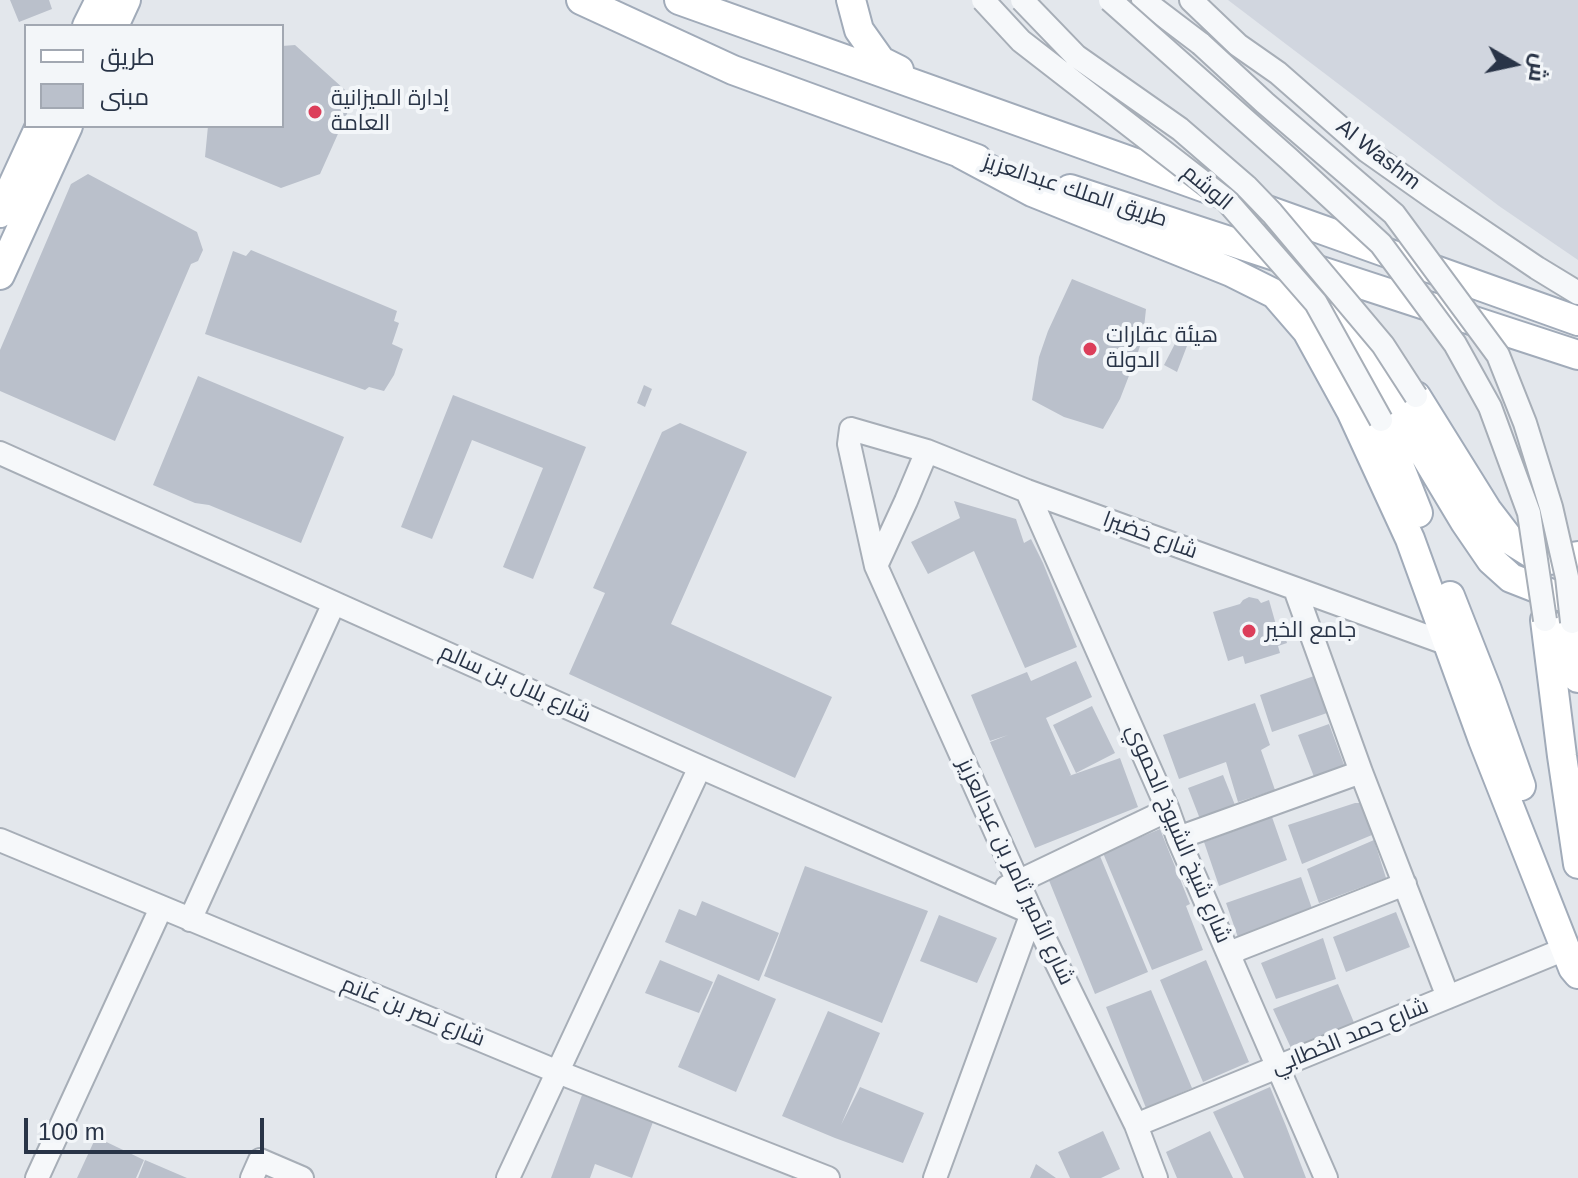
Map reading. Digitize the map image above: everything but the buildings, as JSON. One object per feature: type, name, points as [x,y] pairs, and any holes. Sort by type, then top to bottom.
[{"type":"main road","points":[[88,24],[100,0]]},
{"type":"main road","points":[[115,24],[126,0]]},
{"type":"main road","name":"طريق الملك عبدالعزيز","points":[[581,0],[733,70],[961,154],[1578,355]]},
{"type":"main road","name":"طريق الملك عبدالعزيز","points":[[679,0],[1578,321]]},
{"type":"main road","points":[[851,0],[859,30],[881,61],[958,99]]},
{"type":"main road","points":[[0,213],[39,128]]},
{"type":"main road","points":[[0,275],[67,128]]},
{"type":"main road","points":[[961,154],[1032,192],[1231,272],[1275,294],[1307,331],[1351,411],[1410,539],[1483,740],[1572,939]]},
{"type":"main road","points":[[1316,303],[1366,357],[1491,560],[1511,578],[1557,596],[1578,588]]},
{"type":"main road","points":[[1537,341],[1578,374]]},
{"type":"main road","points":[[1416,396],[1487,510],[1510,540],[1534,555],[1550,560],[1578,556]]},
{"type":"main road","points":[[1381,420],[1527,800],[1572,939],[1573,968],[1578,974]]},
{"type":"main road","points":[[1559,621],[1578,678]]},
{"type":"main road","points":[[1559,621],[1562,756],[1578,864]]},
{"type":"street","name":"الوشم","points":[[983,0],[1021,41],[1226,200],[1316,303],[1381,420]]},
{"type":"street","points":[[1022,0],[1076,56],[1180,129],[1246,186],[1383,345],[1416,396]]},
{"type":"street","points":[[1110,0],[1381,244],[1455,344],[1490,407],[1529,513],[1559,621]]},
{"type":"street","points":[[1143,0],[1201,44]]},
{"type":"street","points":[[1156,0],[1265,103],[1394,214],[1498,355],[1525,423],[1551,507],[1567,577],[1559,621]]},
{"type":"street","name":"Al Washm","points":[[1191,0],[1238,45],[1278,73],[1367,151],[1578,293]]},
{"type":"street","name":"شارع خضيرا","points":[[851,429],[927,451],[1027,491],[1448,644]]},
{"type":"street","name":"شارع الأمير ثامر بن عبدالعزيز","points":[[851,429],[849,444],[876,566],[1032,913],[1136,1125],[1156,1178]]},
{"type":"street","points":[[876,566],[927,451]]},
{"type":"street","name":"شارع بلال بن سالم","points":[[0,453],[1032,913]]},
{"type":"street","name":"شارع شيخ الشيوخ الحموي","points":[[1027,491],[1326,1178]]},
{"type":"street","points":[[1295,589],[1361,772],[1448,997]]},
{"type":"street","points":[[190,920],[334,603]]},
{"type":"street","points":[[508,1178],[700,767]]},
{"type":"street","points":[[1178,838],[1361,772]]},
{"type":"street","points":[[991,895],[1168,810]]},
{"type":"street","name":"شارع نصر بن غانم","points":[[0,840],[558,1072],[828,1178]]},
{"type":"street","points":[[1230,955],[1405,884]]},
{"type":"street","points":[[39,1178],[161,908]]},
{"type":"street","points":[[935,1178],[1032,913]]},
{"type":"street","name":"شارع حمد الخطابي","points":[[1136,1125],[1448,997],[1572,939]]},
{"type":"street","points":[[252,1178],[260,1160],[302,1178]]},
{"type":"shaded area","points":[[1228,0],[1578,0],[1578,260],[1499,206]]},
{"type":"place","name":"إدارة الميزانية العامة","points":[[315,112]]},
{"type":"place","name":"هيئة عقارات الدولة","points":[[1090,349]]},
{"type":"place","name":"جامع الخير","points":[[1249,631]]}]
